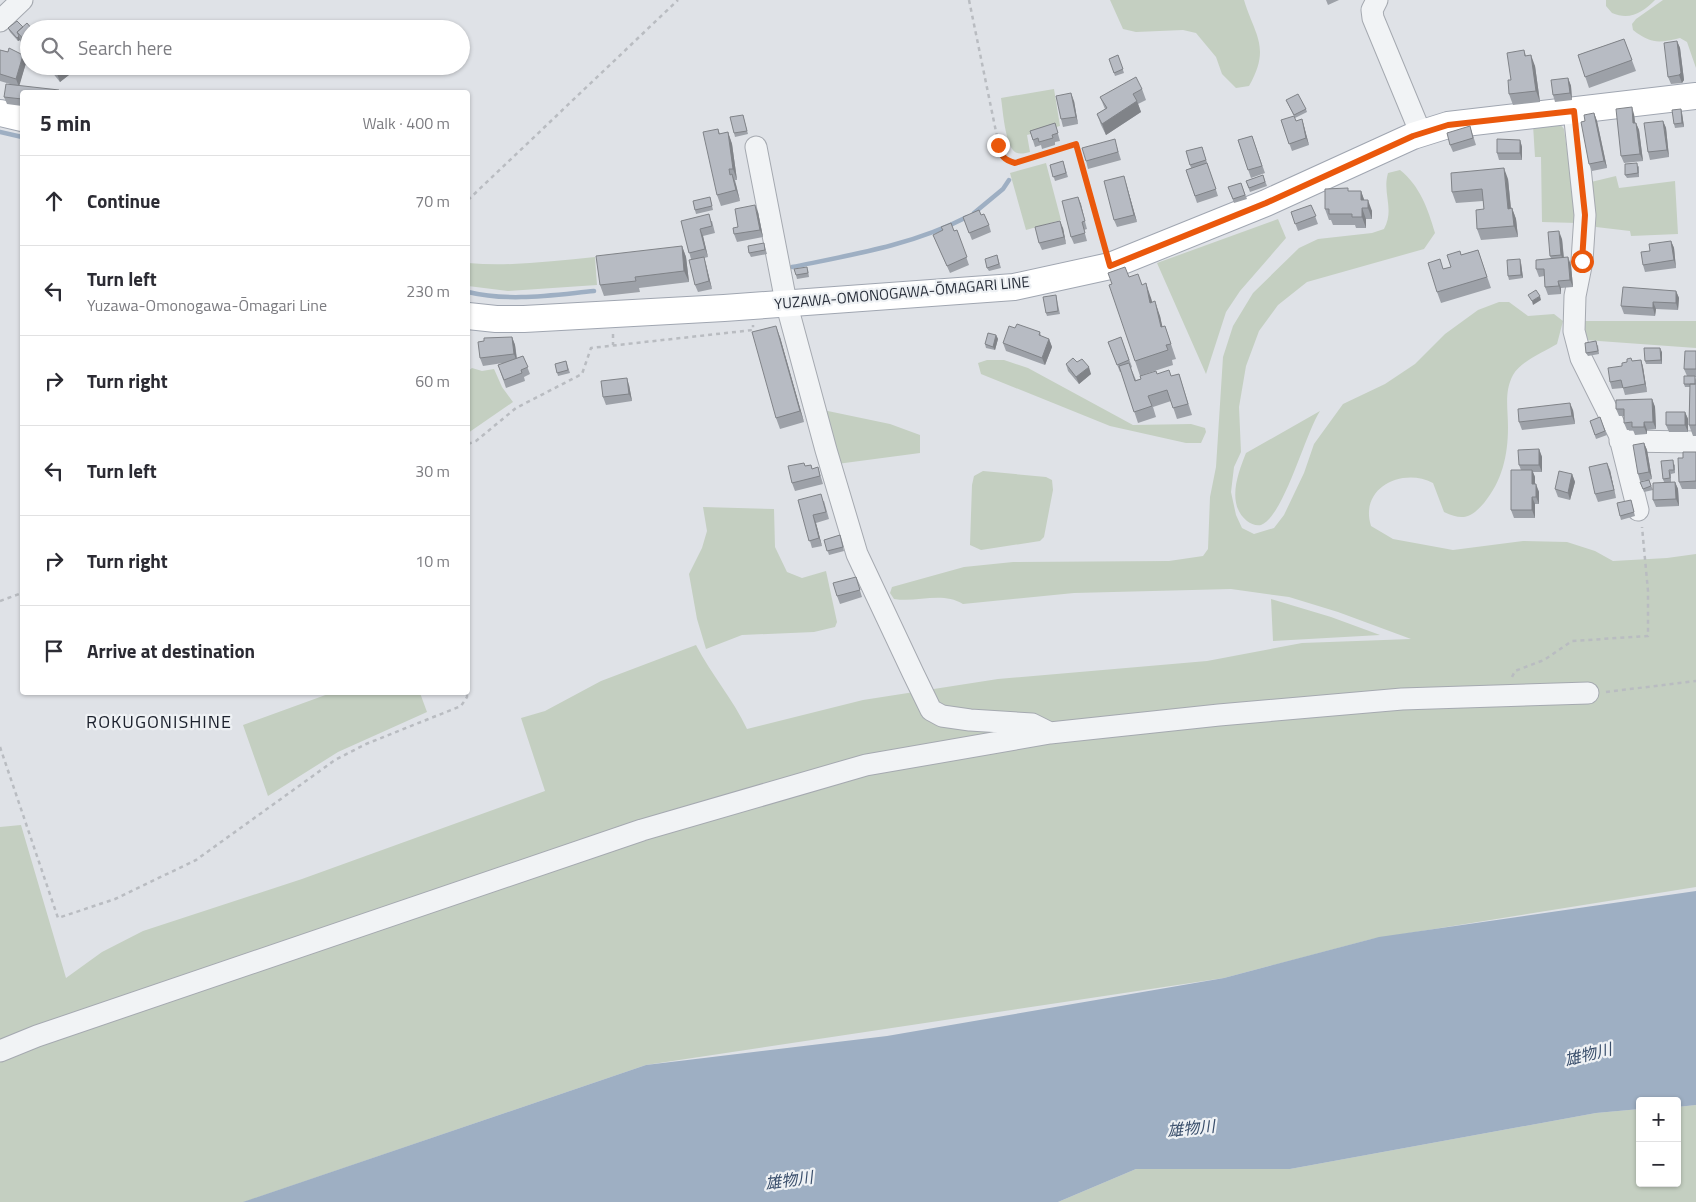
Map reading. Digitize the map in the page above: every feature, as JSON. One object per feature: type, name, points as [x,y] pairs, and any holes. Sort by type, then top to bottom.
[{"type":"main road","name":"YUZAWA-OMONOGAWA-ŌMAGARI LINE","points":[[470,316],[524,319],[1014,287],[1110,266],[1266,203],[1421,134],[1448,125],[1696,96]]},
{"type":"main road","points":[[0,113],[20,118]]},
{"type":"street","points":[[0,21],[22,0]]},
{"type":"street","points":[[1377,0],[1372,10],[1373,18],[1421,134]]},
{"type":"street","points":[[1574,111],[1585,215],[1582,261],[1575,296],[1574,331],[1581,358],[1620,441],[1638,510]]},
{"type":"street","points":[[756,148],[786,302],[826,450],[857,554],[890,628],[931,710],[942,716],[970,720],[1032,724],[1050,733]]},
{"type":"street","points":[[1620,441],[1696,442]]},
{"type":"street","points":[[0,1051],[37,1036],[642,830],[866,765],[1050,733],[1307,706],[1503,694],[1588,692]]},
{"type":"path","points":[[470,198],[678,0]]},
{"type":"path","points":[[969,0],[998,145],[1002,156],[1006,161],[1015,163],[1076,144],[1110,266]]},
{"type":"path","points":[[470,443],[476,441],[516,408],[582,374],[591,348],[754,330],[754,305]]},
{"type":"path","points":[[1503,694],[1515,671],[1544,660],[1572,641],[1648,636],[1648,591],[1642,529],[1638,510]]},
{"type":"path","points":[[0,601],[20,594]]},
{"type":"path","points":[[1588,692],[1617,692],[1696,681]]},
{"type":"path","points":[[0,748],[58,918],[115,899],[196,860],[335,760],[366,744],[461,706],[467,695]]},
{"type":"green space","points":[[1110,0],[1244,0],[1259,42],[1260,51],[1256,73],[1249,86],[1236,88],[1222,74],[1216,57],[1196,33],[1183,30],[1136,32],[1123,29]]},
{"type":"green space","points":[[1606,0],[1655,0],[1636,14],[1625,16],[1612,13],[1606,6]]},
{"type":"green space","points":[[1663,0],[1696,0],[1696,68],[1687,42],[1680,38],[1666,41],[1650,40],[1633,30],[1632,24],[1636,19]]},
{"type":"green space","points":[[1054,89],[1060,126],[1027,135],[1030,152],[1020,154],[1015,152],[1007,135],[1001,98]]},
{"type":"green space","points":[[1559,123],[1564,129],[1577,223],[1542,222],[1541,157],[1535,157],[1533,125]]},
{"type":"green space","points":[[1046,163],[1061,220],[1026,230],[1010,173]]},
{"type":"green space","points":[[1400,170],[1418,191],[1435,233],[1424,249],[1307,282],[1278,305],[1259,331],[1246,366],[1239,407],[1241,452],[1234,467],[1231,492],[1236,515],[1242,528],[1254,534],[1274,528],[1284,515],[1304,473],[1314,444],[1343,404],[1385,384],[1415,364],[1445,334],[1478,310],[1499,302],[1509,302],[1528,316],[1554,314],[1563,321],[1557,344],[1521,365],[1510,381],[1507,394],[1508,438],[1503,468],[1500,477],[1484,503],[1471,515],[1462,517],[1451,515],[1444,512],[1433,483],[1409,478],[1397,480],[1386,484],[1377,491],[1371,501],[1369,513],[1371,526],[1393,539],[1453,550],[1523,541],[1567,542],[1595,551],[1613,561],[1667,558],[1696,554],[1696,887],[1372,939],[1224,978],[646,1065],[244,1202],[0,1202],[0,827],[21,825],[66,978],[102,952],[143,931],[302,879],[545,791],[521,718],[545,711],[601,681],[696,645],[747,729],[863,700],[998,679],[1207,661],[1302,643],[1411,639],[1338,612],[1289,597],[1231,589],[1074,593],[963,604],[946,598],[894,599],[890,593],[892,587],[964,567],[1013,562],[1169,561],[1203,556],[1208,549],[1210,497],[1216,467],[1223,357],[1233,326],[1253,293],[1299,248],[1318,239],[1372,233],[1384,229],[1389,208],[1386,188],[1388,173]]},
{"type":"green space","points":[[1616,176],[1619,188],[1675,181],[1678,234],[1631,236],[1630,231],[1596,227],[1591,182]]},
{"type":"green space","points":[[1278,219],[1286,238],[1240,291],[1226,312],[1206,374],[1157,263]]},
{"type":"green space","points":[[595,257],[597,285],[508,291],[470,286],[470,263],[516,264]]},
{"type":"green space","points":[[1583,321],[1696,321],[1696,348],[1585,340]]},
{"type":"green space","points":[[987,360],[1004,360],[1028,368],[1133,425],[1191,424],[1205,428],[1206,432],[1201,443],[1186,443],[1110,426],[981,374],[978,363]]},
{"type":"green space","points":[[472,368],[482,371],[494,369],[502,387],[513,402],[470,432],[470,370]]},
{"type":"green space","points":[[823,410],[890,424],[920,435],[920,453],[837,464]]},
{"type":"green space","points":[[1320,411],[1278,507],[1270,518],[1261,525],[1249,522],[1241,514],[1235,497],[1237,479],[1246,453]]},
{"type":"green space","points":[[983,471],[1046,477],[1052,480],[1053,490],[1044,537],[1040,541],[981,550],[970,545],[972,485],[974,476]]},
{"type":"green space","points":[[703,507],[774,509],[775,547],[787,572],[802,578],[826,571],[837,622],[835,627],[814,632],[742,635],[706,649],[697,619],[689,574],[702,548],[707,531]]},
{"type":"green space","points":[[1271,599],[1331,617],[1380,635],[1273,641]]},
{"type":"green space","points":[[326,695],[421,695],[427,712],[338,752],[268,796],[243,725]]},
{"type":"green space","points":[[1696,1105],[1696,1202],[1058,1202],[1136,1169],[1290,1169],[1596,1113],[1636,1109],[1636,1187],[1681,1187],[1681,1107]]},
{"type":"water","name":"雄物川","points":[[1696,891],[1696,1105],[1681,1107],[1681,1097],[1636,1097],[1636,1109],[1596,1113],[1290,1169],[1136,1169],[1058,1202],[243,1202],[646,1065],[887,1036],[1224,978],[1379,937]]},
{"type":"building","points":[[17,21],[20,24],[20,30],[17,32],[19,36],[17,38],[8,28]]},
{"type":"building","points":[[1624,39],[1632,60],[1585,77],[1578,55]]},
{"type":"building","points":[[1677,41],[1681,73],[1668,77],[1664,43]]},
{"type":"building","points":[[9,48],[20,54],[20,65],[16,79],[0,74],[0,50],[8,52]]},
{"type":"building","points":[[1524,50],[1525,56],[1531,55],[1536,91],[1509,94],[1508,80],[1511,80],[1507,53]]},
{"type":"building","points":[[1118,55],[1123,69],[1114,73],[1109,59]]},
{"type":"building","points":[[1136,77],[1142,89],[1133,94],[1137,101],[1102,124],[1097,114],[1107,108],[1100,97]]},
{"type":"building","points":[[1568,78],[1570,93],[1553,95],[1551,80]]},
{"type":"building","points":[[6,84],[59,90],[20,90],[20,99],[4,97]]},
{"type":"building","points":[[1071,93],[1076,117],[1061,119],[1056,96]]},
{"type":"building","points":[[1298,94],[1306,109],[1294,115],[1286,100]]},
{"type":"building","points":[[1632,107],[1633,123],[1636,123],[1640,154],[1621,156],[1616,109]]},
{"type":"building","points":[[1681,109],[1682,123],[1674,124],[1672,110]]},
{"type":"building","points":[[1594,113],[1604,161],[1589,164],[1581,122],[1585,121],[1584,115]]},
{"type":"building","points":[[743,115],[747,131],[734,133],[730,117]]},
{"type":"building","points":[[1294,116],[1296,121],[1302,119],[1306,138],[1289,144],[1281,120]]},
{"type":"building","points":[[1663,121],[1667,150],[1648,152],[1644,123]]},
{"type":"building","points":[[1055,123],[1058,133],[1052,135],[1053,138],[1039,142],[1038,138],[1033,140],[1030,131]]},
{"type":"building","points":[[1470,126],[1473,138],[1450,145],[1447,133]]},
{"type":"building","points":[[718,129],[719,134],[728,132],[733,169],[729,169],[736,190],[717,195],[703,132]]},
{"type":"building","points":[[1252,136],[1262,166],[1248,170],[1238,140]]},
{"type":"building","points":[[1115,139],[1118,152],[1086,161],[1082,148]]},
{"type":"building","points":[[1497,139],[1520,140],[1520,153],[1497,153]]},
{"type":"building","points":[[1202,147],[1206,160],[1190,165],[1186,151]]},
{"type":"building","points":[[1063,161],[1066,173],[1053,177],[1050,165]]},
{"type":"building","points":[[1207,163],[1216,189],[1195,196],[1186,170]]},
{"type":"building","points":[[1637,163],[1638,173],[1625,175],[1625,164]]},
{"type":"building","points":[[1504,168],[1508,209],[1512,208],[1514,226],[1477,229],[1476,210],[1484,209],[1482,189],[1452,192],[1451,173]]},
{"type":"building","points":[[1263,175],[1265,182],[1249,188],[1246,181]]},
{"type":"building","points":[[1124,176],[1134,215],[1114,220],[1104,181]]},
{"type":"building","points":[[1241,183],[1245,195],[1233,199],[1228,187]]},
{"type":"building","points":[[1348,188],[1348,191],[1361,191],[1361,200],[1368,200],[1368,208],[1362,208],[1362,217],[1352,217],[1352,214],[1329,214],[1329,209],[1325,209],[1325,189]]},
{"type":"building","points":[[710,197],[712,206],[695,210],[693,201]]},
{"type":"building","points":[[1078,197],[1085,221],[1082,222],[1085,233],[1071,237],[1062,201]]},
{"type":"building","points":[[755,205],[760,230],[734,234],[733,228],[738,227],[735,209]]},
{"type":"building","points":[[1311,205],[1316,216],[1295,224],[1291,212]]},
{"type":"building","points":[[979,210],[981,215],[984,214],[989,225],[969,233],[963,217]]},
{"type":"building","points":[[709,214],[712,226],[700,229],[705,249],[689,253],[681,221]]},
{"type":"building","points":[[1060,221],[1064,237],[1039,243],[1035,227]]},
{"type":"building","points":[[951,223],[954,231],[957,230],[967,257],[947,266],[933,235],[943,230],[941,227]]},
{"type":"building","points":[[1559,231],[1561,255],[1550,256],[1548,232]]},
{"type":"building","points":[[1671,241],[1674,260],[1643,265],[1641,252],[1650,251],[1649,244]]},
{"type":"building","points":[[764,243],[765,250],[749,253],[748,246]]},
{"type":"building","points":[[682,246],[684,271],[635,277],[636,281],[600,285],[596,256]]},
{"type":"building","points":[[1478,250],[1487,277],[1437,292],[1428,263],[1440,259],[1443,269],[1451,267],[1447,255],[1460,251],[1461,255]]},
{"type":"building","points":[[997,255],[999,264],[987,268],[985,259]]},
{"type":"building","points":[[704,257],[709,281],[695,285],[689,260]]},
{"type":"building","points":[[1568,257],[1570,280],[1558,281],[1559,286],[1545,287],[1544,269],[1536,269],[1536,260]]},
{"type":"building","points":[[1520,259],[1521,275],[1508,276],[1507,260]]},
{"type":"building","points":[[807,267],[808,273],[796,275],[794,269]]},
{"type":"building","points":[[1125,267],[1129,277],[1138,274],[1142,285],[1146,283],[1150,303],[1155,301],[1161,327],[1165,326],[1171,344],[1166,345],[1168,350],[1135,361],[1109,285],[1112,284],[1108,273]]},
{"type":"building","points":[[1623,287],[1676,291],[1676,303],[1653,302],[1653,308],[1621,306]]},
{"type":"building","points":[[1536,290],[1540,296],[1532,301],[1528,295]]},
{"type":"building","points":[[1056,295],[1058,311],[1046,313],[1043,297]]},
{"type":"building","points":[[1017,324],[1040,332],[1039,335],[1049,339],[1042,358],[1003,343],[1009,326],[1015,328]]},
{"type":"building","points":[[776,326],[800,411],[776,418],[752,332]]},
{"type":"building","points":[[988,333],[996,335],[993,347],[985,344]]},
{"type":"building","points":[[512,337],[514,354],[480,358],[478,342],[484,341],[484,338]]},
{"type":"building","points":[[1121,337],[1129,360],[1117,365],[1108,342]]},
{"type":"building","points":[[1596,341],[1598,351],[1586,353],[1585,343]]},
{"type":"building","points":[[1644,348],[1660,348],[1661,360],[1645,361]]},
{"type":"building","points":[[1685,351],[1696,351],[1696,369],[1684,369]]},
{"type":"building","points":[[523,356],[528,367],[521,370],[522,373],[504,380],[498,365]]},
{"type":"building","points":[[1073,358],[1077,362],[1082,359],[1089,367],[1076,377],[1066,364]]},
{"type":"building","points":[[1631,358],[1632,361],[1641,360],[1645,384],[1623,388],[1621,380],[1610,382],[1608,368],[1622,366],[1622,363],[1627,362],[1627,359]]},
{"type":"building","points":[[566,361],[568,370],[557,373],[555,364]]},
{"type":"building","points":[[1129,363],[1135,381],[1141,379],[1140,376],[1156,371],[1157,374],[1169,370],[1171,376],[1179,374],[1188,404],[1173,408],[1167,390],[1148,396],[1152,406],[1134,412],[1119,366]]},
{"type":"building","points":[[1684,376],[1695,376],[1695,384],[1684,384]]},
{"type":"building","points":[[627,378],[629,394],[603,397],[601,381]]},
{"type":"building","points":[[1690,384],[1696,384],[1696,425],[1689,425]]},
{"type":"building","points":[[1652,399],[1653,422],[1644,422],[1644,427],[1632,427],[1632,422],[1624,423],[1624,409],[1616,409],[1616,400]]},
{"type":"building","points":[[1570,403],[1572,416],[1519,422],[1518,409]]},
{"type":"building","points":[[1666,412],[1685,412],[1685,425],[1666,425]]},
{"type":"building","points":[[1600,417],[1605,431],[1595,435],[1590,421]]},
{"type":"building","points":[[1644,443],[1649,472],[1638,474],[1633,445]]},
{"type":"building","points":[[1539,449],[1539,465],[1519,465],[1518,450]]},
{"type":"building","points":[[1683,452],[1696,452],[1696,481],[1679,482],[1678,458],[1683,458]]},
{"type":"building","points":[[1673,460],[1674,470],[1669,470],[1670,478],[1663,479],[1661,461]]},
{"type":"building","points":[[804,463],[805,466],[811,465],[812,469],[818,467],[820,476],[792,483],[788,466]]},
{"type":"building","points":[[1607,463],[1614,490],[1595,494],[1589,467]]},
{"type":"building","points":[[1511,470],[1532,470],[1532,484],[1536,484],[1536,497],[1532,497],[1532,510],[1511,510]]},
{"type":"building","points":[[1559,471],[1572,474],[1568,493],[1555,489]]},
{"type":"building","points":[[1649,480],[1651,486],[1643,489],[1640,482]]},
{"type":"building","points":[[1675,482],[1676,499],[1653,500],[1653,483]]},
{"type":"building","points":[[821,494],[826,512],[813,515],[819,538],[809,541],[798,500]]},
{"type":"building","points":[[1631,500],[1634,512],[1620,516],[1617,503]]},
{"type":"building","points":[[840,535],[843,547],[827,551],[824,540]]},
{"type":"building","points":[[856,577],[860,590],[837,596],[833,583]]},
{"type":"waterway","points":[[0,132],[20,137]]},
{"type":"waterway","points":[[974,213],[1003,189],[1009,180]]},
{"type":"waterway","points":[[792,267],[903,242],[946,227],[967,217]]},
{"type":"waterway","points":[[470,292],[499,297],[515,297],[594,291]]},
{"type":"district","name":"ROKUGONISHINE","points":[[159,722]]},
{"type":"route","points":[[998,145],[1006,161],[1015,163],[1076,144],[1110,266],[1266,203],[1413,136],[1448,125],[1574,111],[1585,215],[1582,261]]}]
